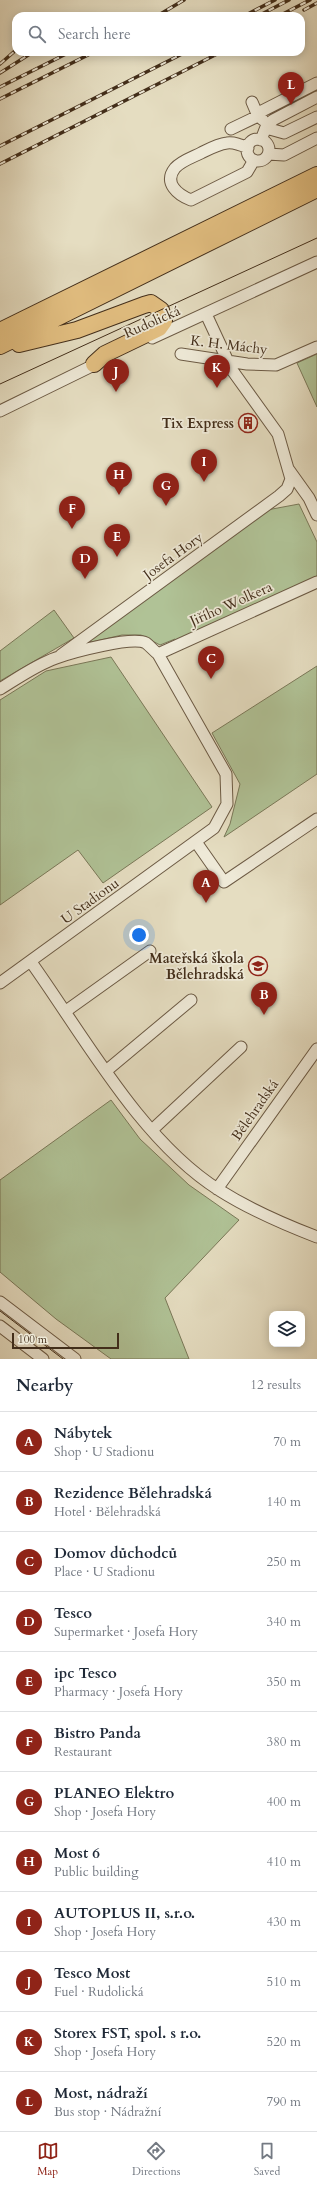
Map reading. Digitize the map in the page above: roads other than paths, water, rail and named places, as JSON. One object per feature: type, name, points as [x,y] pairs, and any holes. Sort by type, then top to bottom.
[{"type":"highway","points":[[0,331],[317,176]]},
{"type":"highway","points":[[0,347],[317,189]]},
{"type":"highway","points":[[0,347],[77,330],[151,303],[161,310],[164,321],[159,328],[105,354],[94,364]]},
{"type":"street","points":[[231,129],[258,116],[262,111],[317,83]]},
{"type":"street","points":[[261,140],[267,126],[272,120],[317,97]]},
{"type":"street","points":[[252,102],[258,116],[267,126],[284,133],[317,117]]},
{"type":"street","points":[[268,154],[267,144],[261,140],[253,141],[248,148],[248,154],[254,160],[262,160],[268,154],[284,155],[317,138]]},
{"type":"street","points":[[248,148],[228,142],[217,145],[180,164],[174,169],[170,179],[173,188],[180,196],[191,200],[247,172],[254,160]]},
{"type":"street","name":"Rudolická","points":[[0,411],[94,364],[317,262]]},
{"type":"street","name":"Josefa Hory","points":[[56,658],[230,533],[287,489],[291,479],[278,434],[232,370],[206,314]]},
{"type":"street","name":"K. H. Máchy","points":[[181,354],[247,364],[276,365],[317,347]]},
{"type":"street","name":"Josefa Hory","points":[[288,468],[309,498],[317,515]]},
{"type":"street","name":"Jiřího Wolkera","points":[[158,654],[317,582]]},
{"type":"street","points":[[0,689],[28,672],[56,658],[120,642],[136,641],[147,644],[158,654]]},
{"type":"street","name":"U Stadionu","points":[[0,983],[196,842],[214,828],[222,817],[227,804],[226,774],[158,654]]},
{"type":"street","points":[[196,842],[224,882],[317,819]]},
{"type":"street","points":[[66,1011],[150,951]]},
{"type":"street","points":[[31,962],[106,1071],[152,1130],[184,1162],[217,1189],[273,1218],[317,1237]]},
{"type":"street","points":[[106,1071],[191,1000]]},
{"type":"street","points":[[152,1130],[241,1047]]},
{"type":"street","name":"Bělehradská","points":[[217,1189],[317,1049]]},
{"type":"street","points":[[0,1302],[75,1359]]},
{"type":"street","points":[[0,1326],[43,1359]]},
{"type":"tram line","points":[[0,384],[317,238]]},
{"type":"tram line","points":[[0,1311],[63,1359]]},
{"type":"railway","points":[[164,12],[184,0]]},
{"type":"railway","points":[[252,12],[275,0]]},
{"type":"railway","points":[[266,12],[289,0]]},
{"type":"railway","points":[[287,12],[310,0]]},
{"type":"railway","points":[[304,10],[317,3]]},
{"type":"railway","points":[[0,64],[12,54]]},
{"type":"railway","points":[[0,73],[27,56]]},
{"type":"railway","points":[[0,87],[62,56]]},
{"type":"railway","points":[[0,99],[86,56]]},
{"type":"railway","points":[[0,146],[178,56]]},
{"type":"railway","points":[[0,164],[213,56]]},
{"type":"place","name":"Most, nádraží","points":[[291,105]]},
{"type":"place","name":"Storex FST, spol. s r.o.","points":[[217,388]]},
{"type":"place","name":"Tesco Most","points":[[116,392]]},
{"type":"place","name":"Tix Express","points":[[248,423]]},
{"type":"place","name":"AUTOPLUS II, s.r.o.","points":[[204,482]]},
{"type":"place","name":"Most 6","points":[[119,495]]},
{"type":"place","name":"PLANEO Elektro","points":[[166,506]]},
{"type":"place","name":"Bistro Panda","points":[[72,529]]},
{"type":"place","name":"ipc Tesco","points":[[117,557]]},
{"type":"place","name":"Tesco","points":[[85,579]]},
{"type":"place","name":"Domov důchodců","points":[[211,679]]},
{"type":"place","name":"Nábytek","points":[[206,903]]},
{"type":"place","name":"Mateřská škola Bělehradská","points":[[258,966]]},
{"type":"place","name":"Rezidence Bělehradská","points":[[264,1015]]}]
